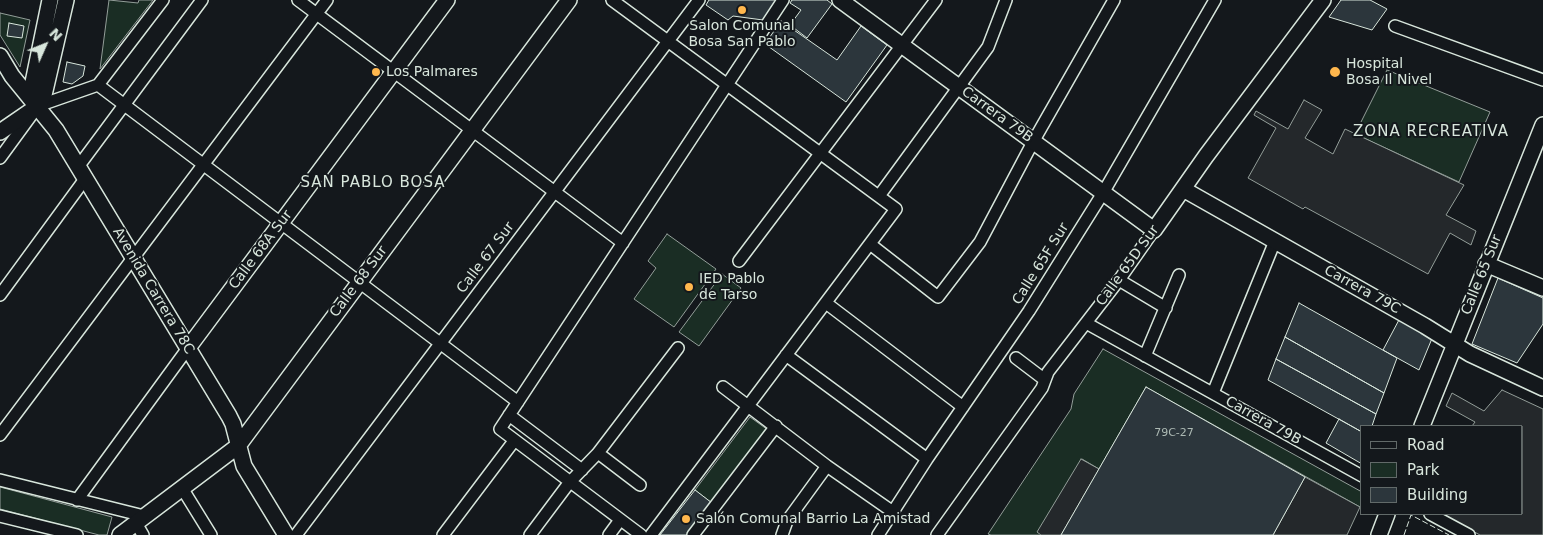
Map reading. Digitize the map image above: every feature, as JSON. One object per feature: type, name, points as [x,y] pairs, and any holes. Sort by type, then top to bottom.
[{"type":"street","points":[[0,158],[34,102],[50,0]]},
{"type":"street","points":[[0,132],[44,95],[66,0]]},
{"type":"street","points":[[34,102],[98,85],[163,0]]},
{"type":"street","points":[[0,295],[125,105],[202,0]]},
{"type":"street","points":[[298,0],[623,243]]},
{"type":"street","points":[[0,435],[327,0]]},
{"type":"street","name":"Calle 68A Sur","points":[[77,500],[447,0]]},
{"type":"street","name":"Calle 68 Sur","points":[[120,535],[141,525],[182,488],[238,446],[569,0]]},
{"type":"street","points":[[612,0],[896,209],[651,535]]},
{"type":"street","name":"Calle 67 Sur","points":[[296,535],[699,0]]},
{"type":"street","points":[[641,535],[500,429],[783,0]]},
{"type":"street","name":"Carrera 79B","points":[[840,0],[1154,230]]},
{"type":"street","points":[[739,261],[936,0]]},
{"type":"street","points":[[879,196],[960,88],[988,47],[1006,0]]},
{"type":"street","points":[[870,244],[938,297],[980,242],[1033,142],[1114,0]]},
{"type":"street","name":"Calle 65F Sur","points":[[878,535],[927,459],[1029,311],[1103,193],[1215,0]]},
{"type":"street","name":"Calle 65D Sur","points":[[937,535],[1042,388],[1048,372],[1119,280],[1183,189],[1324,0]]},
{"type":"street","points":[[1395,26],[1543,80]]},
{"type":"street","name":"Avenida Carrera 78C","points":[[0,56],[12,76],[51,123],[229,416],[233,424],[244,466],[286,535]]},
{"type":"street","points":[[98,85],[518,402]]},
{"type":"street","name":"Calle 65 Sur","points":[[1422,425],[1543,125]]},
{"type":"street","name":"Carrera 79C","points":[[1183,189],[1425,326],[1476,358],[1543,388]]},
{"type":"street","points":[[1213,394],[1275,241]]},
{"type":"street","points":[[1486,264],[1543,288]]},
{"type":"street","points":[[1145,356],[1179,275]]},
{"type":"street","points":[[1119,280],[1166,308]]},
{"type":"street","points":[[826,303],[963,407]]},
{"type":"street","name":"Carrera 79B","points":[[1086,323],[1360,475]]},
{"type":"street","points":[[530,535],[570,483],[598,453],[678,348]]},
{"type":"street","points":[[786,355],[927,459]]},
{"type":"street","points":[[1016,358],[1045,380]]},
{"type":"street","points":[[723,387],[827,466],[893,512]]},
{"type":"street","points":[[510,415],[582,470]]},
{"type":"street","points":[[693,535],[776,426]]},
{"type":"street","points":[[443,535],[514,440]]},
{"type":"street","points":[[598,453],[640,485]]},
{"type":"street","points":[[782,535],[787,521],[827,466]]},
{"type":"street","points":[[0,480],[77,500],[141,525]]},
{"type":"street","points":[[182,488],[211,535]]},
{"type":"street","points":[[1379,535],[1387,515]]},
{"type":"street","points":[[1432,515],[1469,535]]},
{"type":"street","points":[[0,516],[77,535]]},
{"type":"street","points":[[609,535],[620,520]]},
{"type":"green space","points":[[109,0],[138,3],[139,0],[153,0],[100,69]]},
{"type":"green space","points":[[0,13],[30,20],[20,67],[0,35]]},
{"type":"green space","points":[[1387,70],[1490,112],[1459,182],[1355,134]]},
{"type":"green space","points":[[667,234],[716,269],[674,327],[634,299],[656,268],[648,261]]},
{"type":"green space","points":[[722,274],[741,288],[699,346],[679,332]]},
{"type":"green space","points":[[1103,349],[1360,491],[1360,507],[1146,387],[1099,469],[1082,459],[1042,535],[988,534],[1071,409],[1074,394]]},
{"type":"green space","points":[[750,417],[768,430],[712,503],[695,490]]},
{"type":"green space","points":[[0,487],[112,517],[107,535],[99,535],[0,509]]},
{"type":"shaded area","points":[[1304,100],[1322,110],[1305,138],[1333,154],[1345,129],[1464,185],[1446,215],[1476,231],[1471,245],[1450,233],[1428,274],[1248,178],[1276,128],[1254,115],[1256,111],[1288,129]]},
{"type":"shaded area","points":[[1502,390],[1543,409],[1543,535],[1480,535],[1443,515],[1523,515],[1523,425],[1473,425],[1475,422],[1446,406],[1452,393],[1484,411]]},
{"type":"shaded area","points":[[1081,459],[1099,469],[1061,535],[1041,535],[1037,532]]},
{"type":"shaded area","points":[[1305,477],[1360,507],[1347,535],[1273,535]]},
{"type":"building","name":"Salon Comunal Bosa San Pablo","points":[[709,0],[777,0],[763,20],[733,16],[728,20],[706,5]]},
{"type":"building","points":[[792,0],[827,0],[832,4],[807,38],[790,25],[801,10],[790,3]]},
{"type":"building","points":[[1341,0],[1370,0],[1387,9],[1372,30],[1329,17]]},
{"type":"building","points":[[781,21],[837,60],[861,26],[887,45],[846,102],[765,44]]},
{"type":"building","points":[[9,23],[24,26],[22,38],[7,36]]},
{"type":"building","points":[[67,62],[85,66],[83,76],[72,84],[63,82]]},
{"type":"building","points":[[1498,278],[1543,298],[1543,324],[1517,363],[1472,344]]},
{"type":"building","points":[[1299,303],[1397,358],[1384,393],[1285,337]]},
{"type":"building","points":[[1400,318],[1433,336],[1419,370],[1383,350]]},
{"type":"building","points":[[1285,337],[1384,393],[1376,414],[1276,359]]},
{"type":"building","points":[[1276,359],[1376,414],[1372,425],[1360,425],[1360,431],[1268,380]]},
{"type":"building","points":[[1146,387],[1305,477],[1273,535],[1061,535]]},
{"type":"building","points":[[1339,419],[1360,431],[1360,463],[1326,443]]},
{"type":"building","name":"Salón Comunal Barrio La Amistad","points":[[695,490],[712,503],[688,535],[660,535]]},
{"type":"fence","points":[[1404,535],[1411,515],[1449,535]]},
{"type":"place","name":"Salon Comunal Bosa San Pablo","points":[[742,10]]},
{"type":"place","name":"Los Palmares","points":[[376,72]]},
{"type":"place","name":"Hospital Bosa Il Nivel","points":[[1335,72]]},
{"type":"place","name":"IED Pablo de Tarso","points":[[689,287]]},
{"type":"place","name":"Salón Comunal Barrio La Amistad","points":[[686,519]]},
{"type":"district","name":"ZONA RECREATIVA","points":[[1431,132]]},
{"type":"district","name":"SAN PABLO BOSA","points":[[373,183]]}]
